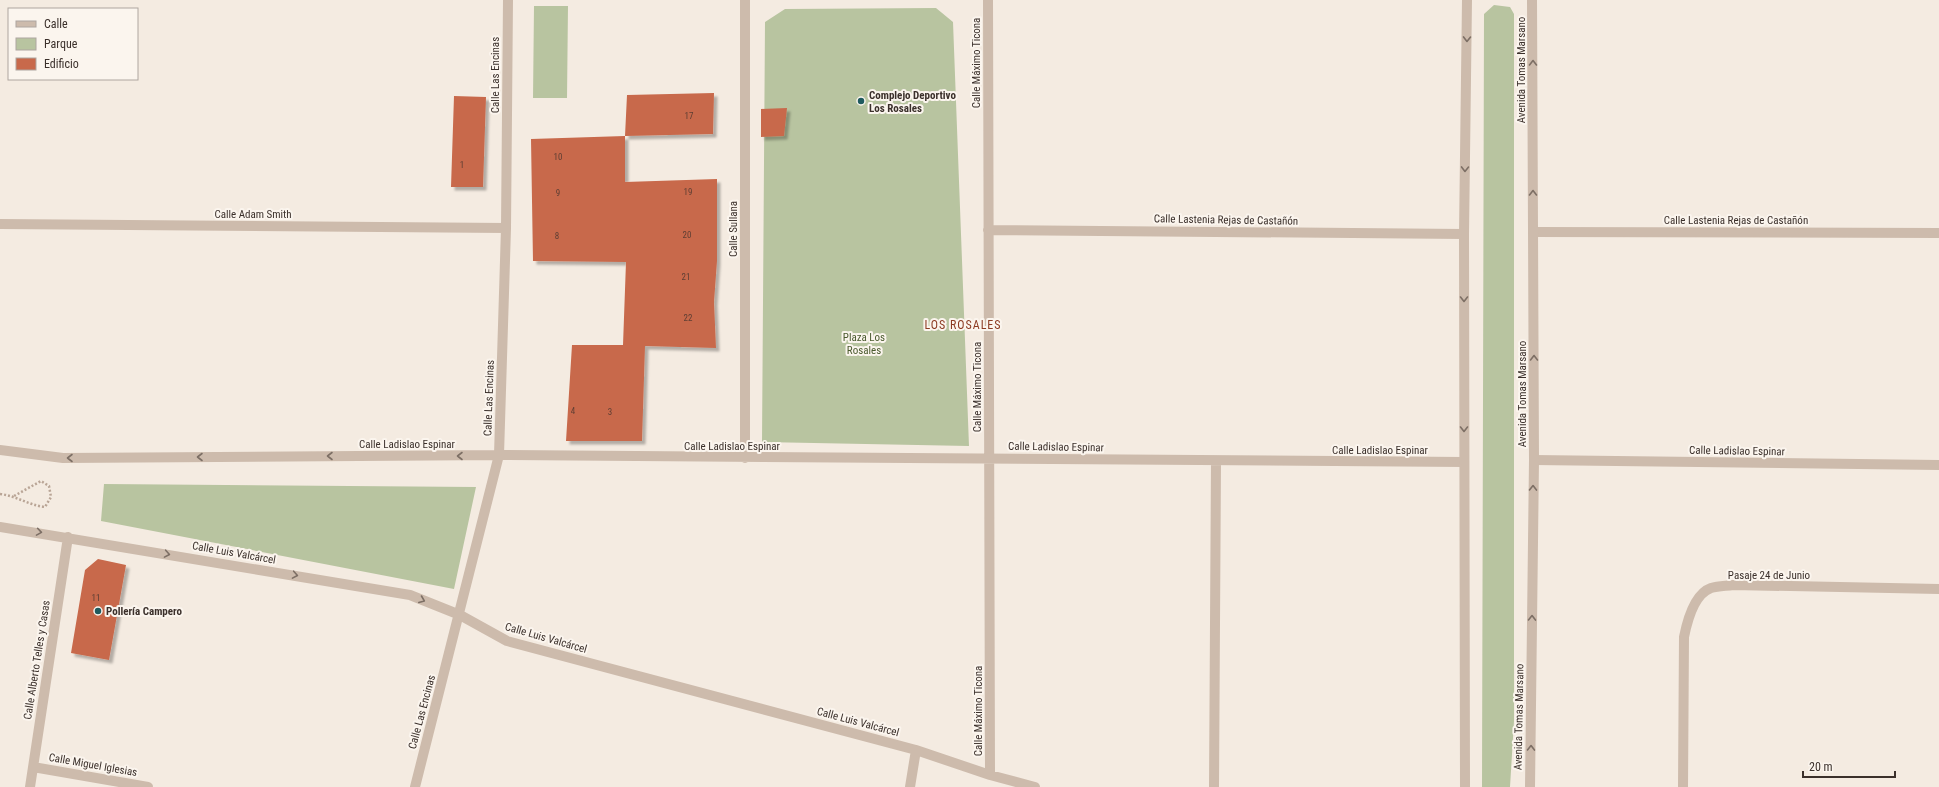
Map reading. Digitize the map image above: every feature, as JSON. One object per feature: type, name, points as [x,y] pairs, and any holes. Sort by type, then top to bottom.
[{"type":"street","name":"Calle Las Encinas","points":[[415,787],[460,616],[499,455],[506,228],[508,0]]},
{"type":"street","name":"Calle Sullana","points":[[744,458],[746,0]]},
{"type":"street","name":"Calle Máximo Ticona","points":[[988,0],[990,775]]},
{"type":"street","points":[[1465,787],[1464,234],[1467,0]]},
{"type":"street","name":"Avenida Tomas Marsano","points":[[1530,787],[1534,460],[1532,0]]},
{"type":"street","name":"Calle Adam Smith","points":[[0,224],[506,228]]},
{"type":"street","name":"Calle Lastenia Rejas de Castañón","points":[[988,230],[1464,234]]},
{"type":"street","name":"Calle Lastenia Rejas de Castañón","points":[[1533,232],[1939,233]]},
{"type":"street","name":"Calle Ladislao Espinar","points":[[0,450],[63,458],[499,455],[744,458],[989,458],[1464,462]]},
{"type":"street","name":"Calle Ladislao Espinar","points":[[1534,460],[1939,465]]},
{"type":"street","points":[[1214,787],[1216,461]]},
{"type":"street","name":"Calle Luis Valcárcel","points":[[0,527],[68,537],[410,595],[460,616],[507,641],[916,750],[990,775],[1035,787]]},
{"type":"street","name":"Calle Alberto Telles y Casas","points":[[30,787],[68,537]]},
{"type":"street","name":"Pasaje 24 de Junio","points":[[1683,787],[1684,637],[1688,617],[1696,602],[1709,589],[1733,586],[1939,589]]},
{"type":"street","points":[[910,787],[916,750]]},
{"type":"street","name":"Calle Miguel Iglesias","points":[[33,767],[148,787]]},
{"type":"path","points":[[0,494],[14,496],[33,506],[45,507],[51,497],[49,486],[41,481],[14,496]]},
{"type":"green space","points":[[1494,5],[1510,7],[1514,14],[1514,721],[1510,787],[1482,787],[1484,14]]},
{"type":"green space","points":[[534,6],[568,6],[567,98],[533,98]]},
{"type":"green space","name":"Plaza Los Rosales","points":[[936,8],[953,22],[969,446],[762,442],[765,22],[785,9]]},
{"type":"green space","points":[[104,484],[476,487],[454,589],[101,521]]},
{"type":"building","points":[[714,93],[713,134],[625,136],[627,95]]},
{"type":"building","points":[[454,96],[486,97],[483,187],[451,187]]},
{"type":"building","points":[[787,108],[784,136],[761,137],[761,109]]},
{"type":"building","points":[[625,136],[625,182],[717,179],[717,261],[714,302],[716,348],[645,346],[642,441],[566,441],[572,345],[623,345],[626,262],[533,261],[531,139]]},
{"type":"building","name":"Pollería Campero","points":[[98,559],[126,565],[109,660],[71,653],[85,570]]},
{"type":"place","name":"Complejo Deportivo Los Rosales","points":[[861,101]]},
{"type":"place","name":"Pollería Campero","points":[[98,611]]},
{"type":"district","name":"LOS ROSALES","points":[[963,325]]}]
